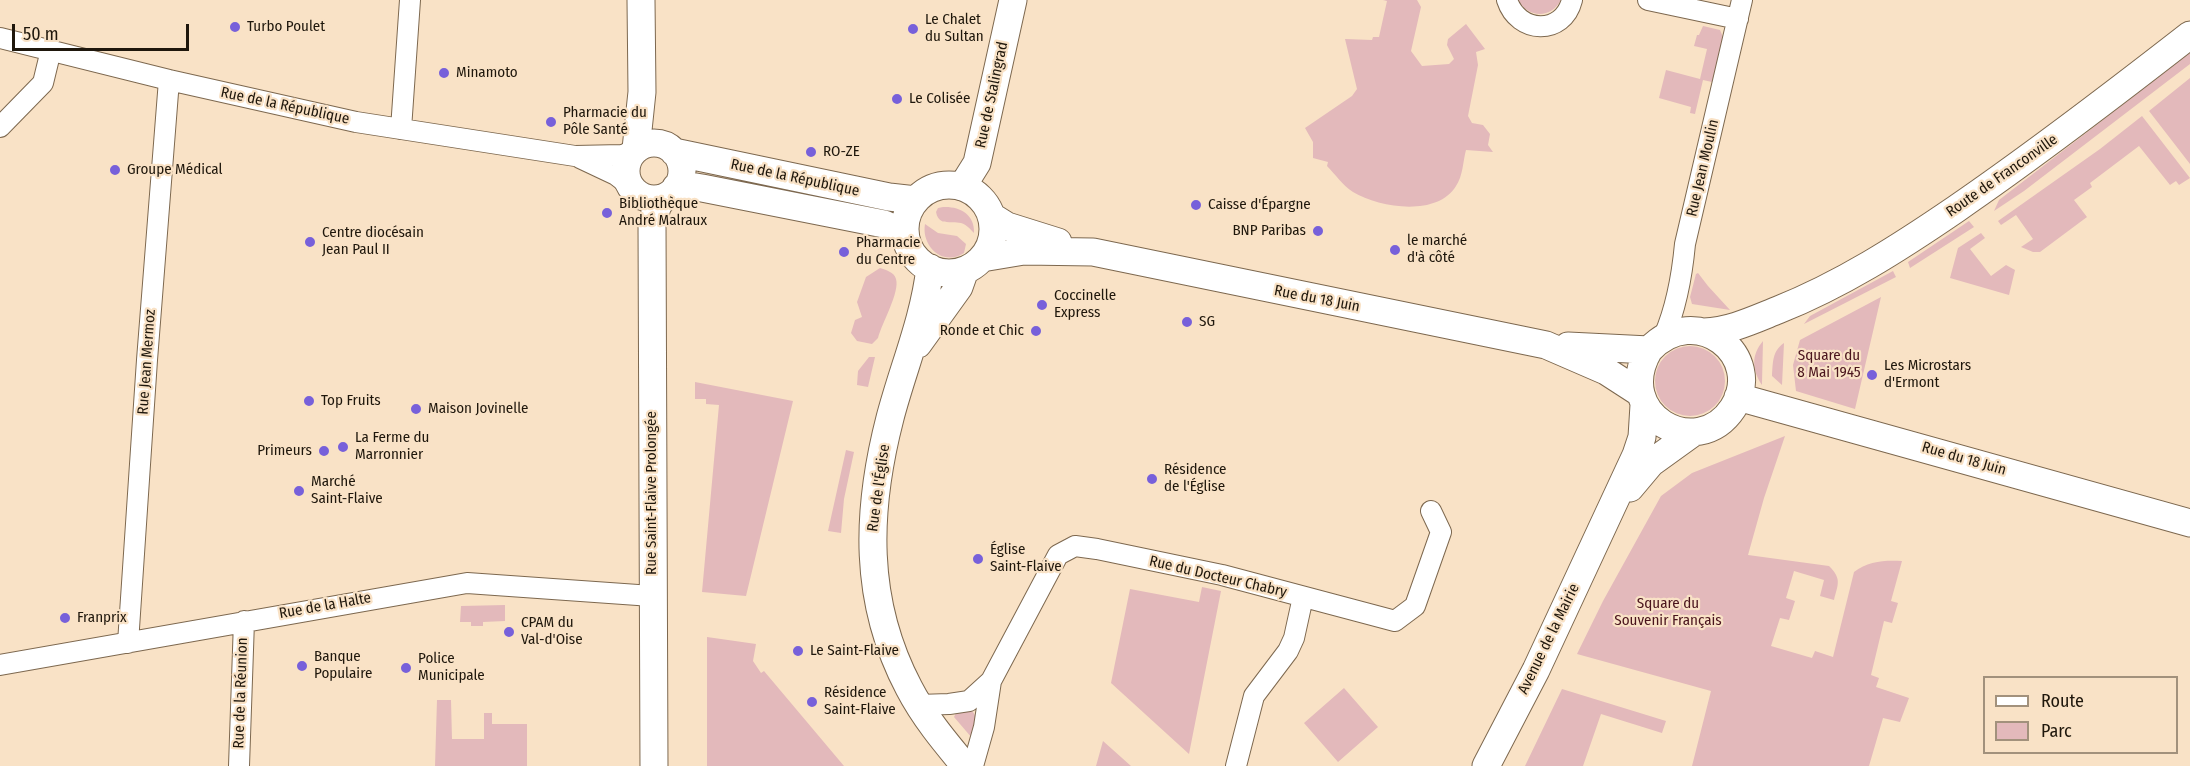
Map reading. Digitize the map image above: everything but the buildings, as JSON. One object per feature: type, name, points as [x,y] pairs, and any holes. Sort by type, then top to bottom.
[{"type":"main road","name":"Rue de Stalingrad","points":[[962,187],[977,163],[1013,0]]},
{"type":"main road","points":[[640,3],[642,92],[651,125],[651,149]]},
{"type":"main road","name":"Route de Franconville","points":[[1739,367],[1746,348],[1757,331],[1803,300],[1901,246],[1970,200],[2065,132],[2190,35]]},
{"type":"main road","points":[[651,149],[681,163],[681,176],[664,201],[650,199],[633,189],[625,171],[626,165],[651,149]]},
{"type":"main road","name":"Rue de la République","points":[[651,149],[877,195],[916,200]]},
{"type":"main road","points":[[942,186],[962,187],[977,194],[988,207],[991,216],[992,238],[973,264],[941,272],[930,268],[915,257],[905,234],[907,215],[916,200],[924,193],[942,186]]},
{"type":"main road","name":"Rue de la République","points":[[664,201],[702,188],[884,224],[905,234]]},
{"type":"main road","name":"Rue Saint-Flaive Prolongée","points":[[654,766],[652,596],[664,201]]},
{"type":"main road","points":[[991,216],[1007,226],[1093,252]]},
{"type":"main road","name":"Rue du 18 Juin","points":[[973,264],[1024,251],[1093,252],[1546,345],[1606,371],[1642,399]]},
{"type":"main road","name":"Rue de l'Église","points":[[909,354],[938,318],[973,264]]},
{"type":"main road","name":"Rue de l'Église","points":[[930,268],[924,303],[890,417],[882,455],[874,502],[872,547],[876,590],[885,632],[900,669],[919,705],[958,758]]},
{"type":"main road","name":"Route de Franconville","points":[[1704,332],[1735,327],[1803,300]]},
{"type":"main road","points":[[1546,345],[1608,349],[1657,343],[1684,330],[1704,332],[1726,345],[1739,367],[1741,378],[1738,397],[1722,421],[1694,432],[1671,428],[1660,423],[1642,399],[1639,371],[1657,343]]},
{"type":"main road","name":"Rue du 18 Juin","points":[[1738,397],[2190,523]]},
{"type":"main road","name":"Avenue de la Mairie","points":[[1486,766],[1536,670],[1639,448],[1642,399]]},
{"type":"main road","name":"Avenue de la Mairie","points":[[1610,512],[1651,463],[1694,432]]},
{"type":"street","points":[[401,129],[410,0]]},
{"type":"street","points":[[1507,0],[1516,17],[1532,25],[1542,26],[1560,20],[1567,13],[1572,0]]},
{"type":"street","points":[[1648,0],[1740,9]]},
{"type":"street","name":"Rue Jean Moulin","points":[[1657,343],[1676,307],[1682,278],[1685,244],[1740,9]]},
{"type":"street","name":"Rue de la République","points":[[0,38],[169,80],[356,122],[575,156],[622,155],[651,149]]},
{"type":"street","points":[[0,127],[43,82],[51,50]]},
{"type":"street","name":"Rue Jean Mermoz","points":[[128,643],[169,80]]},
{"type":"street","name":"Rue de la République","points":[[575,156],[616,175],[633,189]]},
{"type":"street","name":"Rue du Docteur Chabry","points":[[973,766],[984,727],[991,681],[1058,555],[1075,546],[1222,575],[1395,621],[1415,606],[1441,532],[1431,511]]},
{"type":"street","name":"Rue de la Halte","points":[[0,665],[467,583],[652,596]]},
{"type":"street","points":[[1236,766],[1254,696],[1288,651],[1294,638],[1303,597]]},
{"type":"street","name":"Rue de la Réunion","points":[[239,766],[244,621]]},
{"type":"street","name":"Rue du Docteur Chabry","points":[[919,705],[949,704],[969,700],[991,681]]},
{"type":"green space","points":[[1383,0],[1417,0],[1421,7],[1411,51],[1422,66],[1449,64],[1454,59],[1447,45],[1448,39],[1466,24],[1485,49],[1476,52],[1478,65],[1468,116],[1472,123],[1483,125],[1490,134],[1488,145],[1493,152],[1466,150],[1456,186],[1447,196],[1422,206],[1392,205],[1364,198],[1353,192],[1327,166],[1328,162],[1313,158],[1313,142],[1305,128],[1352,96],[1357,89],[1345,39],[1372,40],[1373,37],[1379,37],[1387,1]]},
{"type":"green space","points":[[1518,0],[1561,0],[1551,11],[1540,14],[1528,10]]},
{"type":"green space","points":[[1703,26],[1720,30],[1723,37],[1712,82],[1703,80],[1695,114],[1690,113],[1691,107],[1659,98],[1666,70],[1700,79],[1707,49],[1694,46]]},
{"type":"green space","points":[[2190,53],[2190,64],[2024,191],[1994,211],[1999,200]]},
{"type":"green space","points":[[2190,78],[2190,164],[2149,111]]},
{"type":"green space","points":[[2142,116],[2190,178],[2179,185],[2176,181],[2170,185],[2139,146],[2090,183],[2092,187],[2074,200],[2087,217],[2040,252],[2021,247],[2033,239],[2016,215],[2001,225],[1998,221],[2100,149]]},
{"type":"green space","points":[[938,208],[965,212],[972,221],[974,233],[961,223],[940,220],[936,212]]},
{"type":"green space","points":[[1969,221],[1974,227],[1910,268],[1908,262]]},
{"type":"green space","points":[[925,224],[938,233],[957,236],[966,244],[964,253],[956,257],[948,257],[935,252],[926,240]]},
{"type":"green space","points":[[1981,233],[1985,238],[1970,249],[1991,276],[2006,265],[2015,270],[2009,295],[1950,278],[1958,248]]},
{"type":"green space","points":[[880,268],[892,273],[896,279],[897,285],[893,299],[878,338],[872,344],[857,341],[851,333],[855,320],[862,317],[857,302],[866,277]]},
{"type":"green space","points":[[1893,271],[1896,277],[1804,324],[1810,316]]},
{"type":"green space","points":[[1698,273],[1730,310],[1692,304],[1690,297]]},
{"type":"green space","name":"Square du 8 Mai 1945","points":[[1881,297],[1855,409],[1796,391],[1793,365],[1800,340]]},
{"type":"green space","points":[[1763,341],[1762,385],[1756,374],[1754,363],[1756,352]]},
{"type":"green space","points":[[1784,343],[1782,385],[1772,376],[1775,354]]},
{"type":"green space","points":[[1697,346],[1710,352],[1719,361],[1723,367],[1725,381],[1723,395],[1715,406],[1704,414],[1683,416],[1665,406],[1657,395],[1655,374],[1665,356],[1676,348]]},
{"type":"green space","points":[[869,357],[875,357],[868,387],[857,385],[858,371]]},
{"type":"green space","points":[[695,382],[793,401],[746,596],[702,592],[719,405],[706,404],[706,399],[695,399]]},
{"type":"green space","name":"Square du Souvenir Français","points":[[1785,436],[1748,555],[1829,566],[1838,582],[1834,600],[1820,596],[1824,580],[1794,571],[1786,598],[1795,601],[1789,620],[1780,618],[1771,646],[1812,658],[1815,651],[1833,657],[1854,572],[1877,562],[1902,561],[1891,601],[1898,603],[1892,623],[1884,621],[1871,675],[1879,678],[1876,687],[1909,698],[1900,722],[1883,718],[1869,766],[1692,766],[1711,691],[1577,654],[1603,601],[1661,496],[1692,473]]},
{"type":"green space","points":[[846,450],[854,452],[844,499],[841,533],[828,531]]},
{"type":"green space","points":[[1202,587],[1221,591],[1189,754],[1111,683],[1130,589],[1199,602]]},
{"type":"green space","points":[[505,605],[505,621],[483,622],[483,626],[471,626],[471,622],[460,622],[461,606]]},
{"type":"green space","points":[[707,637],[756,644],[753,661],[761,673],[764,671],[844,766],[707,766]]},
{"type":"green space","points":[[1344,688],[1378,727],[1338,762],[1304,723]]},
{"type":"green space","points":[[1562,689],[1666,721],[1662,733],[1601,714],[1583,766],[1525,766]]},
{"type":"green space","points":[[437,700],[451,700],[452,739],[484,739],[484,713],[492,713],[492,724],[527,724],[527,766],[435,766]]},
{"type":"green space","points":[[971,710],[976,720],[972,738],[954,717],[956,713]]},
{"type":"green space","points":[[1103,741],[1131,766],[1096,766]]},
{"type":"place","name":"Turbo Poulet","points":[[235,27]]},
{"type":"place","name":"Le Chalet du Sultan","points":[[913,29]]},
{"type":"place","name":"Minamoto","points":[[444,73]]},
{"type":"place","name":"Le Colisée","points":[[897,99]]},
{"type":"place","name":"Pharmacie du Pôle Santé","points":[[551,122]]},
{"type":"place","name":"RO-ZE","points":[[811,152]]},
{"type":"place","name":"Groupe Médical","points":[[115,170]]},
{"type":"place","name":"Caisse d'Épargne","points":[[1196,205]]},
{"type":"place","name":"Bibliothèque André Malraux","points":[[607,213]]},
{"type":"place","name":"BNP Paribas","points":[[1318,231]]},
{"type":"place","name":"Centre diocésain Jean Paul II","points":[[310,242]]},
{"type":"place","name":"le marché d'à côté","points":[[1395,250]]},
{"type":"place","name":"Pharmacie du Centre","points":[[844,252]]},
{"type":"place","name":"Coccinelle Express","points":[[1042,305]]},
{"type":"place","name":"SG","points":[[1187,322]]},
{"type":"place","name":"Ronde et Chic","points":[[1036,331]]},
{"type":"place","name":"Les Microstars d'Ermont","points":[[1872,375]]},
{"type":"place","name":"Top Fruits","points":[[309,401]]},
{"type":"place","name":"Maison Jovinelle","points":[[416,409]]},
{"type":"place","name":"La Ferme du Marronnier","points":[[343,447]]},
{"type":"place","name":"Primeurs","points":[[324,451]]},
{"type":"place","name":"Résidence de l'Église","points":[[1152,479]]},
{"type":"place","name":"Marché Saint-Flaive","points":[[299,491]]},
{"type":"place","name":"Église Saint-Flaive","points":[[978,559]]},
{"type":"place","name":"Franprix","points":[[65,618]]},
{"type":"place","name":"CPAM du Val-d'Oise","points":[[509,632]]},
{"type":"place","name":"Le Saint-Flaive","points":[[798,651]]},
{"type":"place","name":"Banque Populaire","points":[[302,666]]},
{"type":"place","name":"Police Municipale","points":[[406,668]]},
{"type":"place","name":"Résidence Saint-Flaive","points":[[812,702]]}]
